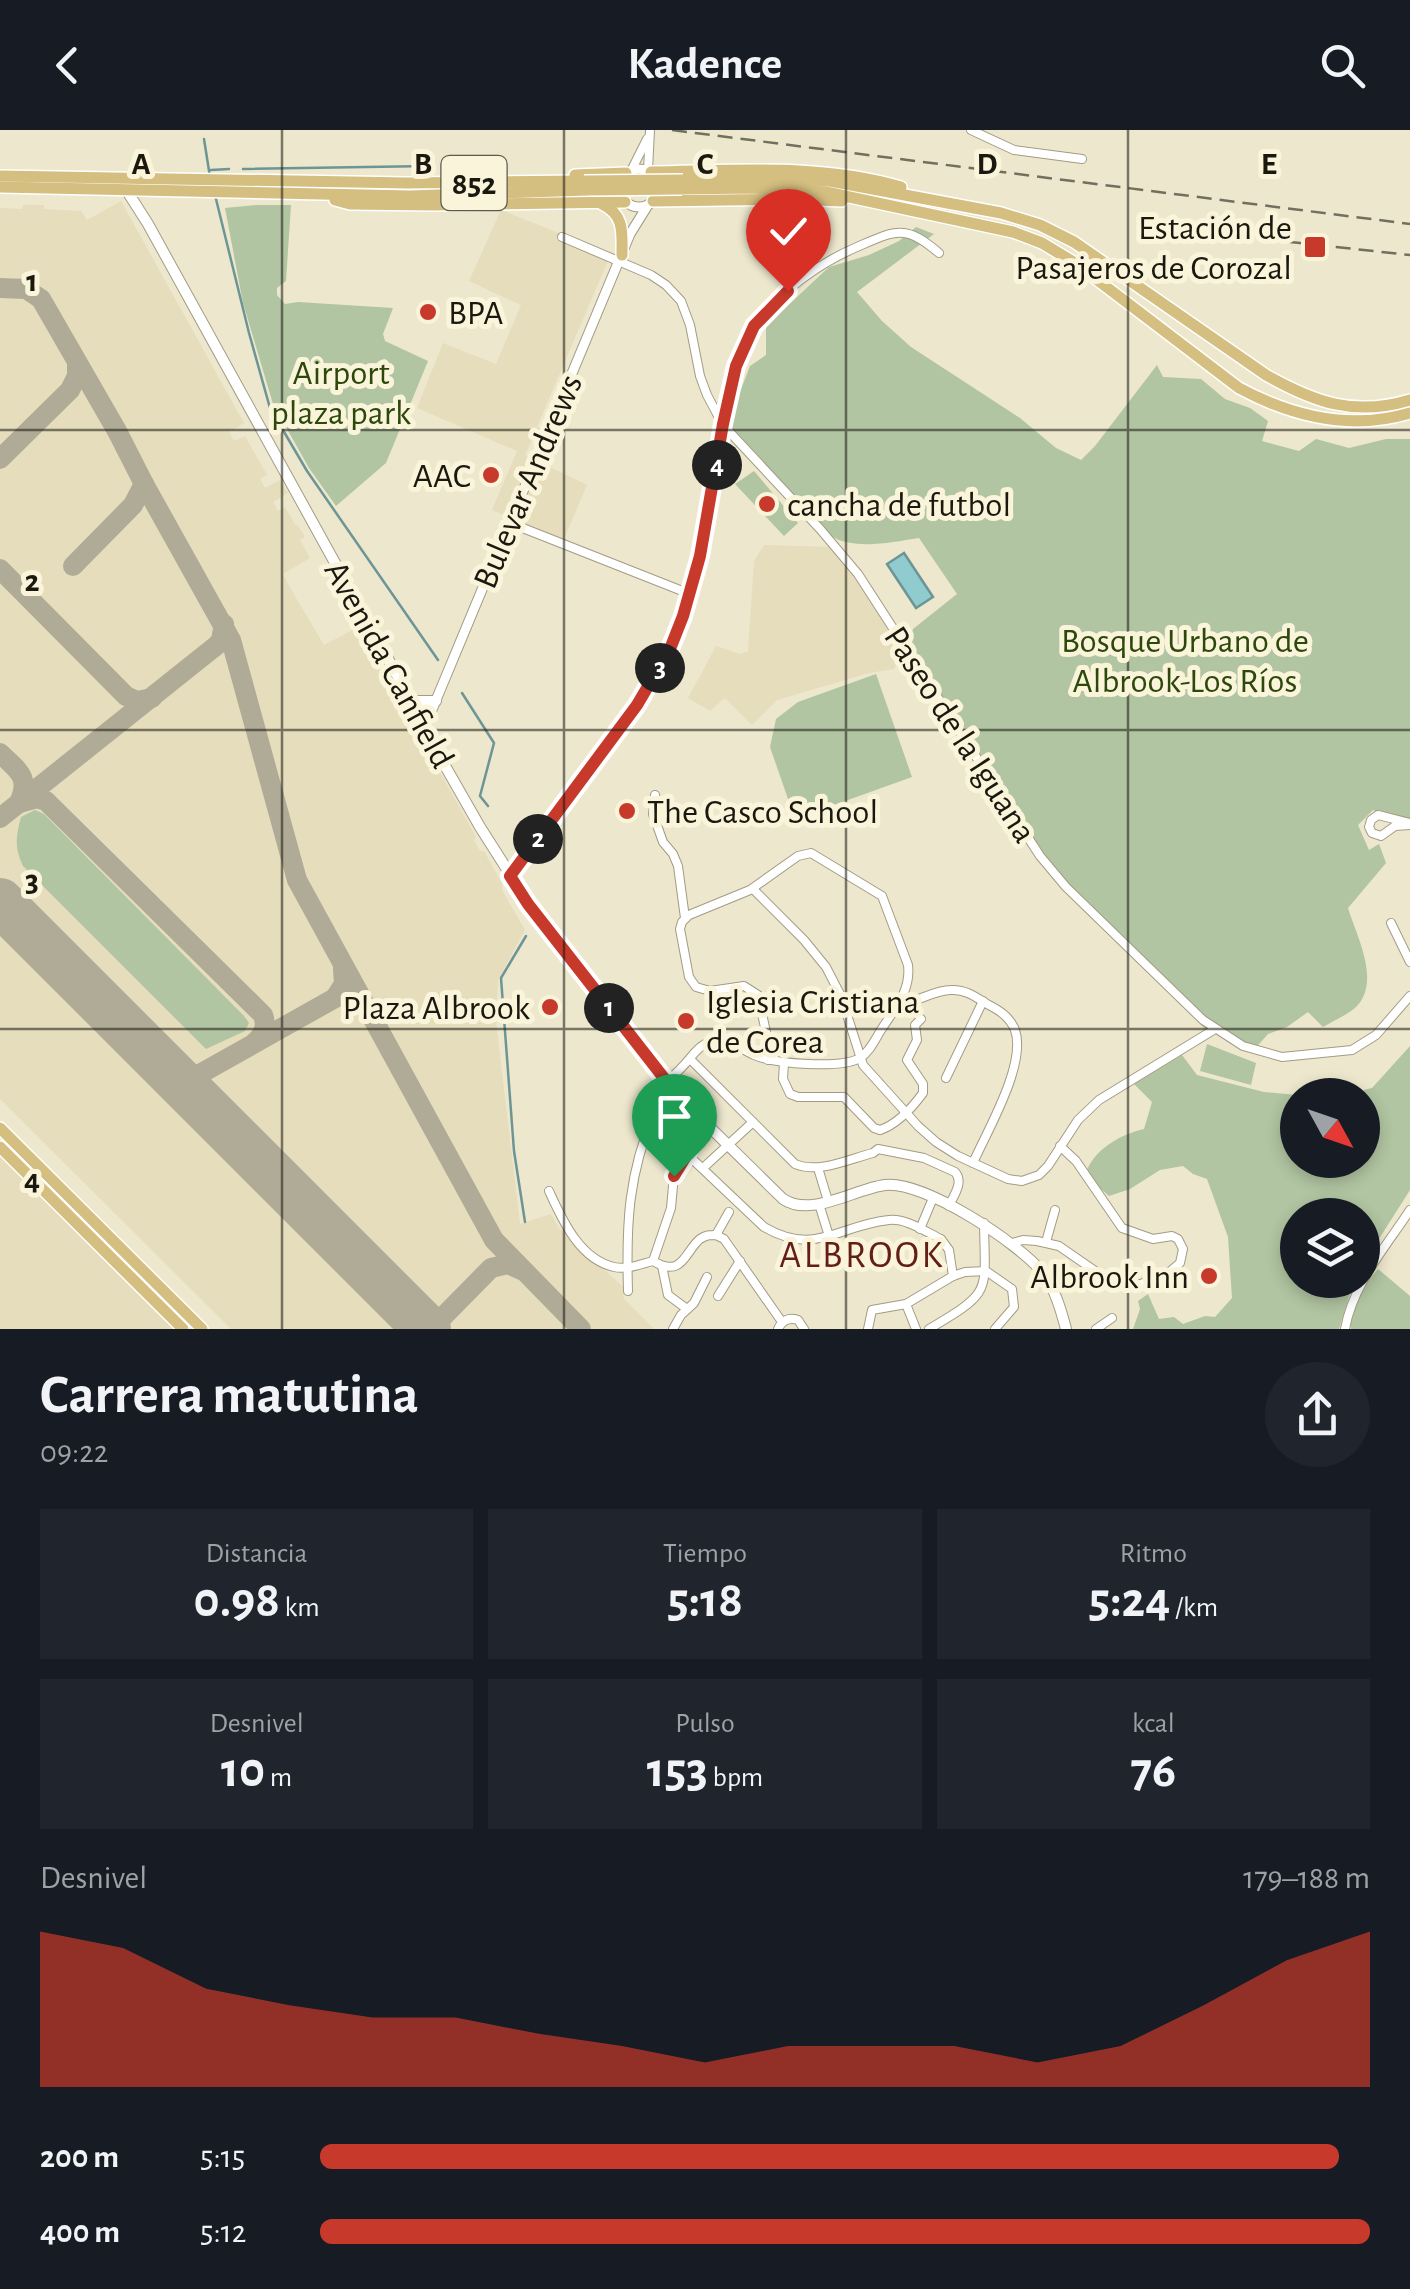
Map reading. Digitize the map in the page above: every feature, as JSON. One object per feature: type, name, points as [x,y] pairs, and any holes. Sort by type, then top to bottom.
[{"type":"main road","points":[[588,190],[629,171]]},
{"type":"main road","points":[[650,171],[685,185],[826,192],[1013,232],[1042,243],[1075,263],[1239,388],[1266,402],[1292,412],[1348,422],[1410,412]]},
{"type":"main road","name":"852","points":[[0,176],[188,186],[364,182],[588,190]]},
{"type":"main road","points":[[651,203],[685,185],[830,181],[1014,217],[1074,242],[1299,394],[1351,407],[1410,400]]},
{"type":"main road","name":"852","points":[[231,187],[322,196],[410,196],[685,185]]},
{"type":"main road","name":"852","points":[[0,187],[162,191],[188,186]]},
{"type":"main road","points":[[588,190],[627,203]]},
{"type":"main road","points":[[588,190],[620,219],[620,258]]},
{"type":"main road","name":"Avenida Canfield","points":[[127,191],[424,729],[528,904],[683,1102],[787,1202],[801,1207],[823,1202]]},
{"type":"main road","points":[[148,224],[148,202],[162,191]]},
{"type":"main road","points":[[409,697],[436,701]]},
{"type":"main road","points":[[0,1128],[154,1291],[183,1329]]},
{"type":"main road","points":[[0,1147],[154,1291],[202,1329]]},
{"type":"main road","points":[[823,1202],[890,1184],[933,1198],[984,1222],[1035,1264],[1050,1283],[1066,1329]]},
{"type":"street","points":[[971,130],[1014,150],[1082,159]]},
{"type":"street","points":[[650,133],[650,171],[658,182],[657,195],[651,203],[639,207],[627,203],[619,188],[650,133]]},
{"type":"street","points":[[629,171],[650,171]]},
{"type":"street","name":"Bulevar Andrews","points":[[627,203],[630,234]]},
{"type":"street","name":"Bulevar Andrews","points":[[424,729],[630,234],[651,203]]},
{"type":"street","points":[[510,876],[649,688],[670,649],[700,556],[732,381],[754,326],[788,291],[832,259],[898,232],[918,236],[939,253]]},
{"type":"street","name":"Paseo de la Iguana","points":[[562,238],[620,258],[662,282],[681,301],[700,376],[723,424],[858,574],[1040,856],[1112,933],[1215,1029],[1244,1046],[1276,1056],[1341,1052],[1372,1039],[1410,996]]},
{"type":"street","points":[[510,524],[690,594]]},
{"type":"street","points":[[655,795],[653,814],[663,842],[678,866],[685,918],[680,934],[691,982],[704,990],[740,985],[756,992],[769,1046],[768,1060]]},
{"type":"street","points":[[1378,815],[1410,824],[1398,825],[1381,836],[1372,833],[1370,827],[1371,820],[1378,815]]},
{"type":"street","points":[[628,1292],[630,1192],[651,1120],[667,1082],[704,1045],[719,1040],[784,1063],[848,1062],[860,1058],[908,986],[908,965],[886,902],[880,894],[811,852],[801,854],[752,889],[685,918]]},
{"type":"street","points":[[752,889],[826,967],[846,1008],[860,1058],[906,1113],[936,1142],[1008,1179],[1022,1181],[1044,1171],[1078,1120],[1099,1100],[1215,1029]]},
{"type":"street","points":[[1391,923],[1410,962]]},
{"type":"street","points":[[899,1004],[950,990],[962,991],[1000,1011],[1015,1032],[1018,1047],[1003,1100],[973,1163]]},
{"type":"street","points":[[946,1078],[982,1001]]},
{"type":"street","points":[[784,1063],[782,1079],[790,1094],[844,1097],[874,1128],[886,1129],[924,1092],[907,1060],[917,1040],[915,1028],[921,1019]]},
{"type":"street","points":[[690,1059],[795,1164],[804,1168],[873,1153],[878,1149],[880,1130]]},
{"type":"street","points":[[651,1120],[764,1227],[779,1236],[804,1241],[889,1220],[900,1221],[946,1244],[954,1276]]},
{"type":"street","points":[[703,1168],[753,1122]]},
{"type":"street","points":[[1012,1243],[1046,1242],[1070,1252],[1106,1279],[1124,1286],[1168,1273],[1182,1257],[1182,1246],[1176,1237],[1153,1240],[1122,1228],[1076,1161],[1060,1146]]},
{"type":"street","points":[[878,1149],[924,1158],[955,1172],[959,1182],[949,1206]]},
{"type":"street","points":[[653,1260],[671,1208],[674,1176],[688,1153]]},
{"type":"street","points":[[818,1168],[829,1236]]},
{"type":"street","points":[[550,1191],[570,1233],[580,1244],[615,1268],[653,1260],[662,1266],[668,1295],[687,1310]]},
{"type":"street","points":[[920,1230],[933,1198]]},
{"type":"street","points":[[1046,1242],[1055,1210]]},
{"type":"street","points":[[1345,1329],[1360,1285],[1410,1210]]},
{"type":"street","points":[[662,1266],[682,1262],[699,1240],[716,1234],[728,1212]]},
{"type":"street","points":[[929,1329],[973,1302],[981,1292],[986,1271],[984,1222]]},
{"type":"street","points":[[716,1234],[727,1242],[780,1326],[794,1319],[804,1329]]},
{"type":"street","points":[[718,1296],[740,1261]]},
{"type":"street","points":[[868,1329],[872,1310],[906,1304],[965,1272],[986,1271],[1012,1289],[1014,1307],[996,1329]]},
{"type":"street","points":[[673,1329],[694,1303],[707,1277]]},
{"type":"street","points":[[906,1304],[916,1329]]},
{"type":"street","points":[[948,1318],[956,1329]]},
{"type":"street","points":[[1096,1329],[1112,1318]]},
{"type":"shaded area","points":[[121,201],[244,423],[229,432],[234,441],[245,436],[267,475],[260,479],[265,488],[280,480],[288,493],[273,502],[278,511],[285,507],[298,525],[305,537],[300,540],[310,558],[283,574],[296,598],[324,645],[358,627],[418,734],[414,737],[417,742],[422,740],[525,930],[498,980],[496,1021],[520,1224],[551,1214],[559,1228],[623,1287],[624,1299],[654,1329],[231,1329],[0,1099],[0,208],[44,205],[44,209],[81,211],[87,220]]},
{"type":"shaded area","points":[[501,210],[611,254],[525,455],[587,485],[563,541],[492,510],[517,451],[417,408],[443,343],[496,364],[521,305],[469,281]]},
{"type":"shaded area","points":[[764,545],[832,547],[902,653],[894,669],[777,700],[752,725],[725,698],[710,711],[688,698],[716,646],[740,654],[748,651],[754,561]]},
{"type":"shaded area","points":[[0,1147],[183,1329],[0,1329]]},
{"type":"green space","name":"Airport plaza park","points":[[291,205],[286,281],[277,288],[277,295],[285,304],[393,308],[383,334],[385,341],[428,361],[386,463],[336,506],[309,468],[273,404],[243,303],[225,208]]},
{"type":"green space","name":"Bosque Urbano de Albrook-Los Ríos","points":[[916,227],[934,234],[857,292],[911,347],[1020,418],[1056,448],[1081,460],[1157,365],[1163,377],[1201,379],[1225,399],[1250,408],[1268,421],[1262,441],[1299,451],[1316,439],[1349,448],[1386,439],[1410,439],[1410,824],[1373,810],[1358,825],[1369,850],[1379,844],[1386,863],[1348,908],[1364,957],[1367,984],[1357,1006],[1323,1027],[1308,1012],[1287,1027],[1268,1034],[1252,1052],[1204,1028],[1042,858],[907,649],[913,629],[957,594],[919,538],[861,544],[830,535],[799,508],[726,428],[750,366],[766,355],[766,326],[829,267],[869,255],[899,241]]},
{"type":"green space","name":"cancha de futbol","points":[[754,471],[798,523],[784,536],[735,484]]},
{"type":"green space","points":[[876,674],[912,777],[795,819],[770,747],[776,719],[798,702]]},
{"type":"green space","points":[[35,810],[44,814],[244,1016],[249,1023],[245,1031],[206,1049],[23,866],[17,847],[18,830],[21,817]]},
{"type":"green space","points":[[1207,1044],[1256,1063],[1251,1085],[1200,1071]]},
{"type":"green space","points":[[1410,1046],[1410,1190],[1380,1237],[1380,1198],[1280,1198],[1280,1298],[1348,1298],[1339,1329],[1133,1329],[1140,1309],[1138,1301],[1148,1294],[1159,1319],[1174,1317],[1183,1324],[1205,1316],[1215,1317],[1232,1298],[1228,1237],[1207,1179],[1183,1166],[1160,1170],[1130,1189],[1109,1196],[1087,1170],[1111,1143],[1144,1129],[1152,1102],[1134,1084],[1182,1055],[1197,1075],[1280,1093],[1280,1178],[1380,1178],[1380,1079]]},
{"type":"green space","points":[[1380,1271],[1410,1296],[1410,1329],[1351,1329],[1351,1300],[1380,1298]]},
{"type":"water","points":[[904,553],[933,597],[916,608],[887,564]]},
{"type":"waterway","points":[[204,139],[210,177]]},
{"type":"waterway","points":[[211,170],[229,169]]},
{"type":"waterway","points":[[243,169],[433,169]]},
{"type":"waterway","points":[[215,195],[270,408],[307,471],[438,660]]},
{"type":"waterway","points":[[462,693],[494,743],[480,796],[488,806]]},
{"type":"waterway","points":[[525,1222],[514,1151],[501,978],[526,936]]},
{"type":"taxiway","points":[[0,288],[26,289],[41,299],[231,640],[297,880],[494,1240],[581,1329]]},
{"type":"taxiway","points":[[0,459],[70,390],[77,376],[77,362]]},
{"type":"taxiway","points":[[73,566],[133,505],[144,484]]},
{"type":"taxiway","points":[[0,569],[126,696],[137,701],[152,698]]},
{"type":"taxiway","points":[[0,818],[217,645],[224,624]]},
{"type":"taxiway","points":[[0,753],[23,780],[19,803]]},
{"type":"taxiway","points":[[19,803],[37,798],[46,801],[263,1015],[264,1030],[255,1042]]},
{"type":"taxiway","points":[[182,1084],[335,998],[344,984],[343,969]]},
{"type":"taxiway","points":[[431,1329],[491,1268],[508,1264],[521,1270]]},
{"type":"runway","points":[[0,902],[427,1329]]},
{"type":"railway","points":[[672,130],[1410,224]]},
{"type":"railway","points":[[1290,242],[1410,255]]},
{"type":"place","name":"Estación de Pasajeros de Corozal","points":[[1315,247]]},
{"type":"place","name":"BPA","points":[[428,312]]},
{"type":"place","name":"AAC","points":[[491,475]]},
{"type":"place","name":"cancha de futbol","points":[[767,504]]},
{"type":"place","name":"The Casco School","points":[[627,811]]},
{"type":"place","name":"Plaza Albrook","points":[[550,1007]]},
{"type":"place","name":"Iglesia Cristiana de Corea","points":[[686,1021]]},
{"type":"place","name":"Albrook Inn","points":[[1209,1276]]},
{"type":"district","name":"ALBROOK","points":[[862,1254]]},
{"type":"route","points":[[674,1176],[688,1153],[651,1120],[667,1082],[510,876],[637,705],[670,649],[700,556],[736,366],[754,326],[788,291]]}]
